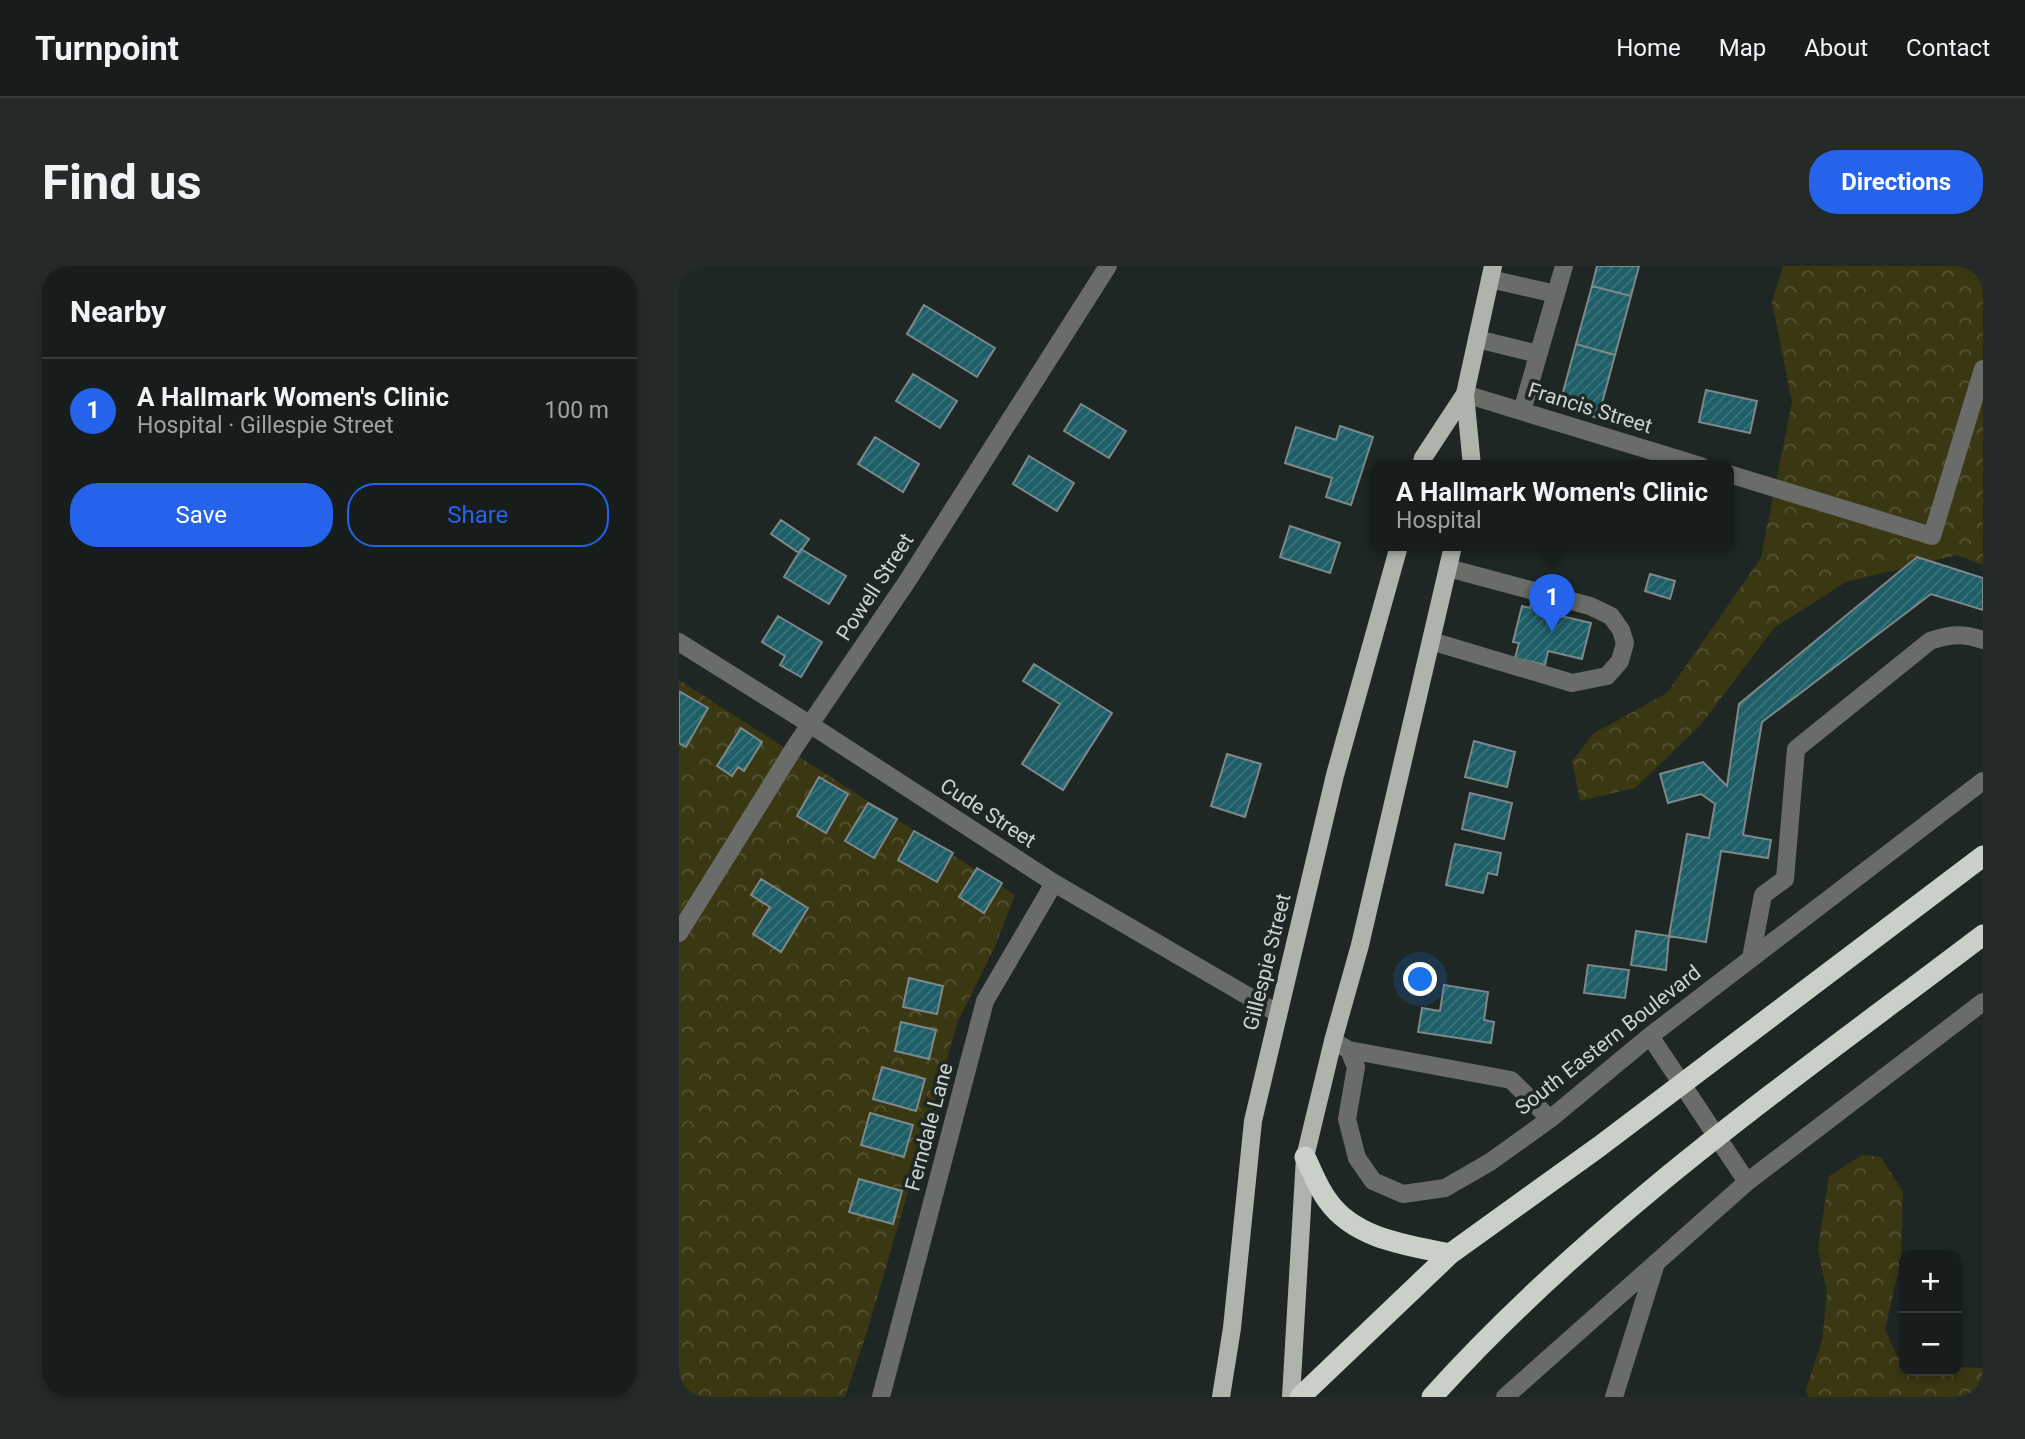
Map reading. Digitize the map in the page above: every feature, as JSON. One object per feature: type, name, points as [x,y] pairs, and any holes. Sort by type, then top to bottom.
[{"type":"highway","points":[[1300,1397],[1450,1254],[1681,1085],[1983,856]]},
{"type":"highway","points":[[1432,1397],[1513,1311],[1592,1239],[1717,1136],[1983,935]]},
{"type":"highway","points":[[1305,1157],[1328,1201],[1356,1229],[1406,1245],[1450,1254]]},
{"type":"main road","points":[[1471,460],[1465,394],[1492,273]]},
{"type":"main road","points":[[1422,460],[1465,394]]},
{"type":"main road","name":"Gillespie Street","points":[[1221,1397],[1232,1328],[1253,1121],[1335,775],[1398,551]]},
{"type":"main road","points":[[1291,1397],[1305,1157],[1360,945],[1452,551]]},
{"type":"street","name":"Powell Street","points":[[679,933],[796,745],[908,580],[1108,266]]},
{"type":"street","points":[[1522,411],[1564,266]]},
{"type":"street","points":[[1492,273],[1556,295]]},
{"type":"street","points":[[1477,339],[1538,354]]},
{"type":"street","points":[[1734,476],[1932,536],[1983,369]]},
{"type":"street","name":"Francis Street","points":[[1465,394],[1681,460]]},
{"type":"street","points":[[1431,641],[1572,683],[1607,676],[1620,661],[1625,643],[1621,629],[1611,616],[1590,607],[1448,568]]},
{"type":"street","points":[[1751,958],[1763,895],[1785,879],[1795,749],[1930,641],[1949,635],[1967,634],[1983,640]]},
{"type":"street","name":"Cude Street","points":[[679,642],[1054,883],[1277,1013]]},
{"type":"street","name":"South Eastern Boulevard","points":[[1349,1050],[1356,1067],[1347,1119],[1357,1158],[1373,1181],[1403,1194],[1445,1188],[1490,1163],[1550,1119],[1650,1036],[1983,781]]},
{"type":"street","name":"Ferndale Lane","points":[[881,1397],[985,1001],[1054,883]]},
{"type":"street","points":[[1505,1397],[1747,1182],[1980,1009]]},
{"type":"street","points":[[1650,1036],[1747,1182]]},
{"type":"street","points":[[1333,1041],[1349,1050],[1511,1080],[1550,1119]]},
{"type":"street","points":[[1614,1397],[1656,1262]]},
{"type":"green space","points":[[1783,266],[1983,266],[1983,565],[1957,555],[1846,582],[1774,628],[1700,726],[1635,788],[1580,801],[1572,761],[1594,733],[1667,693],[1761,558],[1792,402],[1772,302]]},
{"type":"green space","points":[[679,680],[1015,895],[993,951],[958,1021],[867,1332],[845,1397],[679,1397]]},
{"type":"green space","points":[[1862,1155],[1881,1157],[1903,1192],[1899,1268],[1885,1330],[1899,1360],[1899,1376],[1962,1376],[1962,1367],[1983,1368],[1983,1397],[1808,1397],[1806,1389],[1822,1341],[1827,1293],[1818,1249],[1829,1176]]},
{"type":"building","points":[[1597,266],[1639,266],[1631,296],[1592,286]]},
{"type":"building","points":[[1592,286],[1631,296],[1615,355],[1576,344]]},
{"type":"building","points":[[924,305],[995,348],[977,377],[907,334]]},
{"type":"building","points":[[1576,344],[1615,355],[1598,418],[1559,407]]},
{"type":"building","points":[[913,374],[957,401],[940,428],[896,401]]},
{"type":"building","points":[[1706,390],[1757,401],[1750,433],[1699,422]]},
{"type":"building","points":[[1081,404],[1126,431],[1109,458],[1064,431]]},
{"type":"building","points":[[1340,426],[1373,437],[1351,505],[1326,497],[1332,478],[1285,463],[1296,427],[1336,440]]},
{"type":"building","points":[[875,437],[919,464],[903,492],[858,464]]},
{"type":"building","points":[[1029,456],[1074,483],[1057,511],[1013,484]]},
{"type":"building","points":[[781,520],[809,539],[799,553],[771,534]]},
{"type":"building","points":[[1290,526],[1340,543],[1330,573],[1280,557]]},
{"type":"building","points":[[801,549],[846,576],[829,604],[784,577]]},
{"type":"building","points":[[1917,557],[1983,578],[1983,610],[1931,594],[1762,722],[1743,835],[1771,840],[1768,858],[1721,851],[1706,942],[1669,936],[1687,834],[1709,838],[1715,804],[1701,794],[1668,803],[1660,774],[1703,762],[1727,786],[1739,704]]},
{"type":"building","points":[[1650,574],[1675,581],[1670,599],[1645,591]]},
{"type":"building","points":[[1533,596],[1560,602],[1557,615],[1591,623],[1582,659],[1548,651],[1545,665],[1515,658],[1519,643],[1513,642],[1522,606],[1530,608]]},
{"type":"building","points":[[778,616],[822,642],[801,677],[780,665],[785,656],[762,642]]},
{"type":"building","points":[[1034,664],[1112,713],[1063,790],[1022,764],[1060,704],[1023,681]]},
{"type":"building","points":[[679,691],[708,708],[686,747],[679,743]]},
{"type":"building","points":[[741,728],[762,742],[744,771],[738,767],[732,776],[717,766]]},
{"type":"building","points":[[1474,741],[1515,752],[1507,787],[1465,777]]},
{"type":"building","points":[[1227,754],[1261,764],[1245,817],[1211,806]]},
{"type":"building","points":[[819,777],[848,794],[826,833],[797,816]]},
{"type":"building","points":[[1470,793],[1512,803],[1504,839],[1462,829]]},
{"type":"building","points":[[868,803],[897,819],[874,858],[845,841]]},
{"type":"building","points":[[914,831],[953,853],[937,882],[898,860]]},
{"type":"building","points":[[1455,844],[1501,853],[1497,875],[1488,873],[1483,893],[1446,885]]},
{"type":"building","points":[[977,868],[1002,883],[984,913],[959,897]]},
{"type":"building","points":[[761,879],[808,908],[781,952],[753,934],[770,907],[751,895]]},
{"type":"building","points":[[1636,931],[1669,936],[1666,970],[1631,965]]},
{"type":"building","points":[[1588,965],[1629,970],[1625,998],[1584,993]]},
{"type":"building","points":[[909,978],[943,986],[937,1014],[903,1007]]},
{"type":"building","points":[[1444,985],[1488,992],[1484,1020],[1494,1022],[1491,1043],[1418,1032],[1422,1008],[1440,1011]]},
{"type":"building","points":[[901,1022],[936,1030],[929,1059],[895,1051]]},
{"type":"building","points":[[882,1067],[925,1079],[916,1111],[873,1099]]},
{"type":"building","points":[[870,1113],[913,1125],[904,1157],[861,1145]]},
{"type":"building","points":[[859,1179],[902,1191],[893,1224],[849,1212]]},
{"type":"place","name":"A Hallmark Women's Clinic","points":[[1552,632]]}]
